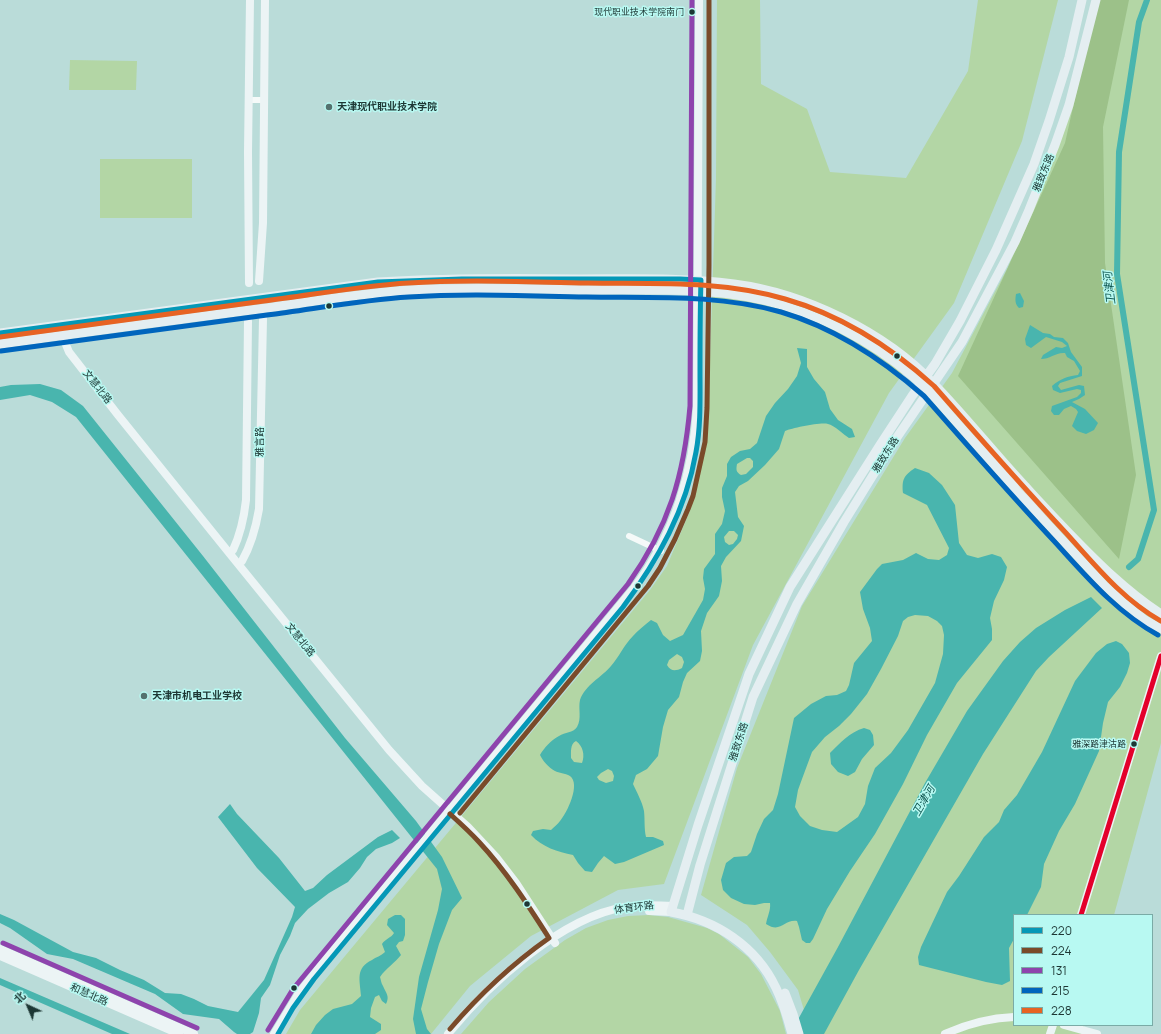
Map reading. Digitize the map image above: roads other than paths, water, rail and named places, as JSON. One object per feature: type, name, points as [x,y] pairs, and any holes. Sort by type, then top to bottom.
[{"type":"main road","points":[[249,283],[250,0]]},
{"type":"main road","points":[[259,281],[262,234],[264,0]]},
{"type":"main road","points":[[278,1034],[293,1008],[314,979],[435,829],[641,580],[660,551],[679,505],[690,465],[697,406],[700,280],[701,0]]},
{"type":"main road","name":"雅致东路","points":[[672,909],[749,674],[790,586],[880,445],[935,364],[974,294],[996,250],[1034,164],[1050,121],[1069,57],[1082,0]]},
{"type":"main road","name":"雅致东路","points":[[688,912],[702,857],[753,697],[797,604],[840,529],[891,446],[962,342],[1015,242],[1038,190],[1069,105],[1096,0]]},
{"type":"main road","points":[[0,333],[385,282],[533,278],[700,280],[754,287],[784,294],[806,302],[864,329],[892,348],[932,387],[1096,561],[1129,592],[1161,614]]},
{"type":"main road","points":[[0,344],[350,296],[411,290],[485,289],[699,291],[752,298],[783,305],[803,312],[838,327],[865,341],[924,380]]},
{"type":"main road","name":"雅言路","points":[[242,561],[247,553],[254,532],[259,509],[262,319]]},
{"type":"main road","name":"雅言路","points":[[233,550],[244,521],[246,500],[248,321]]},
{"type":"main road","name":"文慧北路","points":[[65,324],[66,347],[113,408],[400,762],[422,786],[478,830],[501,856],[556,939]]},
{"type":"main road","name":"文慧北路","points":[[66,335],[75,353],[233,550],[407,763],[452,809]]},
{"type":"main road","points":[[932,387],[1018,492],[1104,585],[1145,620],[1161,629]]},
{"type":"main road","points":[[1081,914],[1161,656]]},
{"type":"main road","points":[[1086,914],[1161,671]]},
{"type":"main road","points":[[274,1034],[291,1005],[310,978],[414,855]]},
{"type":"main road","name":"体育环路","points":[[448,1034],[469,1010],[526,957],[587,919],[613,910],[638,906],[688,912],[736,938],[757,958],[769,975],[792,1027],[799,1034]]},
{"type":"main road","name":"体育环路","points":[[455,1034],[481,1004],[499,987],[556,939]]},
{"type":"main road","name":"和慧北路","points":[[0,949],[194,1034]]},
{"type":"main road","name":"和慧北路","points":[[0,956],[179,1034]]},
{"type":"main road","points":[[945,1034],[974,1023],[994,1018],[1013,1017]]},
{"type":"main road","points":[[1068,1026],[1093,1033]]},
{"type":"street","points":[[249,100],[264,100]]},
{"type":"street","points":[[248,236],[262,234]]},
{"type":"street","points":[[629,536],[660,551]]},
{"type":"water","points":[[1020,293],[1024,301],[1023,307],[1019,308],[1015,298],[1016,294]]},
{"type":"water","points":[[1030,325],[1043,333],[1050,334],[1054,337],[1063,338],[1068,343],[1071,352],[1082,367],[1082,376],[1060,383],[1058,386],[1061,390],[1079,385],[1084,386],[1085,395],[1072,402],[1085,409],[1098,423],[1094,430],[1086,434],[1077,431],[1072,426],[1078,412],[1071,406],[1064,409],[1059,415],[1054,415],[1051,411],[1052,406],[1077,397],[1081,393],[1081,390],[1077,389],[1060,393],[1053,390],[1052,386],[1064,378],[1078,375],[1080,371],[1074,361],[1067,357],[1065,353],[1041,359],[1043,355],[1056,347],[1062,348],[1067,346],[1062,342],[1046,337],[1031,348],[1026,345],[1025,339]]},
{"type":"water","points":[[797,348],[807,349],[807,367],[814,379],[825,392],[830,409],[838,420],[852,429],[855,437],[849,438],[828,424],[806,426],[785,431],[779,449],[765,465],[748,481],[739,486],[735,492],[738,517],[744,526],[741,541],[726,557],[721,566],[722,581],[719,596],[707,613],[701,631],[702,651],[700,661],[687,673],[679,697],[668,710],[663,727],[658,756],[647,769],[636,775],[633,784],[641,800],[644,811],[646,837],[653,837],[663,841],[664,845],[624,862],[615,864],[604,856],[592,872],[585,871],[573,855],[550,848],[540,843],[531,835],[533,831],[543,829],[551,830],[558,823],[566,812],[574,792],[573,780],[570,776],[552,769],[546,764],[540,755],[553,740],[577,727],[579,721],[580,700],[582,695],[611,666],[635,634],[651,620],[657,623],[663,635],[670,641],[683,635],[703,600],[705,589],[703,578],[704,569],[715,554],[715,534],[722,524],[725,511],[722,488],[727,476],[727,464],[731,457],[740,451],[750,449],[757,443],[766,416],[797,376],[801,363]],"holes":[[[747,458],[750,458],[753,461],[753,467],[746,474],[741,475],[737,471],[737,464]],[[729,531],[734,531],[738,535],[733,544],[729,545],[725,542],[724,537]],[[677,654],[682,657],[684,662],[682,668],[676,670],[670,669],[667,665],[669,660]],[[576,741],[582,748],[582,763],[574,762],[571,758],[571,748]],[[608,769],[612,771],[614,776],[613,781],[606,783],[599,780],[597,777]]]},
{"type":"water","points":[[40,384],[61,390],[83,406],[203,556],[345,738],[416,821],[442,857],[462,898],[452,910],[439,944],[421,1009],[427,1029],[431,1034],[416,1034],[413,1019],[419,977],[438,910],[442,889],[437,869],[76,417],[52,402],[30,395],[0,400],[0,387]]},
{"type":"water","points":[[915,468],[929,473],[942,485],[955,505],[959,543],[967,555],[978,558],[992,554],[1001,557],[1007,567],[1004,580],[994,601],[990,618],[992,640],[957,683],[927,735],[903,784],[875,834],[827,909],[813,939],[810,943],[806,943],[802,940],[797,921],[789,922],[779,927],[771,927],[766,924],[770,903],[755,905],[744,904],[731,898],[723,890],[721,880],[726,863],[734,857],[747,856],[751,852],[764,819],[773,810],[778,794],[794,718],[811,704],[826,696],[837,695],[846,691],[849,685],[854,663],[872,641],[860,592],[882,564],[903,560],[916,553],[928,559],[939,560],[947,555],[949,548],[927,505],[903,493],[904,479]],"holes":[[[915,615],[928,616],[942,626],[944,635],[943,654],[935,683],[908,730],[891,753],[875,768],[868,786],[865,804],[858,817],[837,832],[822,830],[810,826],[800,816],[795,807],[798,790],[812,752],[825,737],[851,714],[867,694],[898,636],[903,621],[908,617]]]},
{"type":"water","points":[[1091,597],[1102,608],[1036,671],[983,754],[824,1034],[790,1034],[925,783],[967,711],[1003,661],[1020,642],[1036,628],[1065,610]]},
{"type":"water","points":[[1116,641],[1122,644],[1129,653],[1130,663],[1120,687],[1108,702],[1099,751],[1075,804],[1059,831],[1044,864],[1041,887],[1028,914],[1013,914],[1013,941],[1009,948],[1010,981],[1002,985],[919,965],[918,957],[921,947],[947,892],[984,837],[999,822],[1004,810],[1017,795],[1042,752],[1075,681],[1096,653],[1107,644]]},
{"type":"water","points":[[864,728],[870,730],[873,735],[874,745],[862,759],[855,772],[848,776],[838,772],[831,764],[830,753],[850,735]]},
{"type":"water","points":[[230,804],[237,814],[279,858],[305,891],[313,888],[327,875],[378,837],[392,830],[400,838],[392,843],[376,849],[367,857],[348,882],[329,893],[308,909],[295,923],[280,955],[270,985],[261,998],[259,1013],[253,1032],[250,1034],[237,1034],[219,1019],[183,1014],[155,994],[73,959],[47,954],[10,928],[0,923],[0,914],[73,952],[96,958],[144,980],[165,993],[181,994],[208,1006],[238,1012],[264,980],[295,907],[257,868],[218,817]]},
{"type":"water","points":[[395,915],[401,915],[405,919],[405,935],[403,941],[399,942],[396,946],[401,955],[380,977],[388,997],[386,1004],[382,1001],[379,995],[375,997],[371,1008],[370,1017],[381,1024],[381,1030],[375,1034],[311,1034],[316,1025],[325,1015],[333,1009],[352,1004],[361,996],[361,971],[367,963],[385,952],[382,944],[394,933],[387,925],[388,919]]},
{"type":"water","points":[[0,978],[130,1034],[112,1034],[0,985]]},
{"type":"waterway","name":"卫津河","points":[[1129,567],[1138,559],[1154,510],[1117,274],[1119,152],[1139,22],[1147,0]]},
{"type":"place","name":"现代职业技术学院南门","points":[[692,12]]},
{"type":"place","name":"天津现代职业技术学院","points":[[329,107]]},
{"type":"place","name":"天津市机电工业学校","points":[[144,696]]},
{"type":"place","name":"雅深路津沽路","points":[[1134,744]]}]
